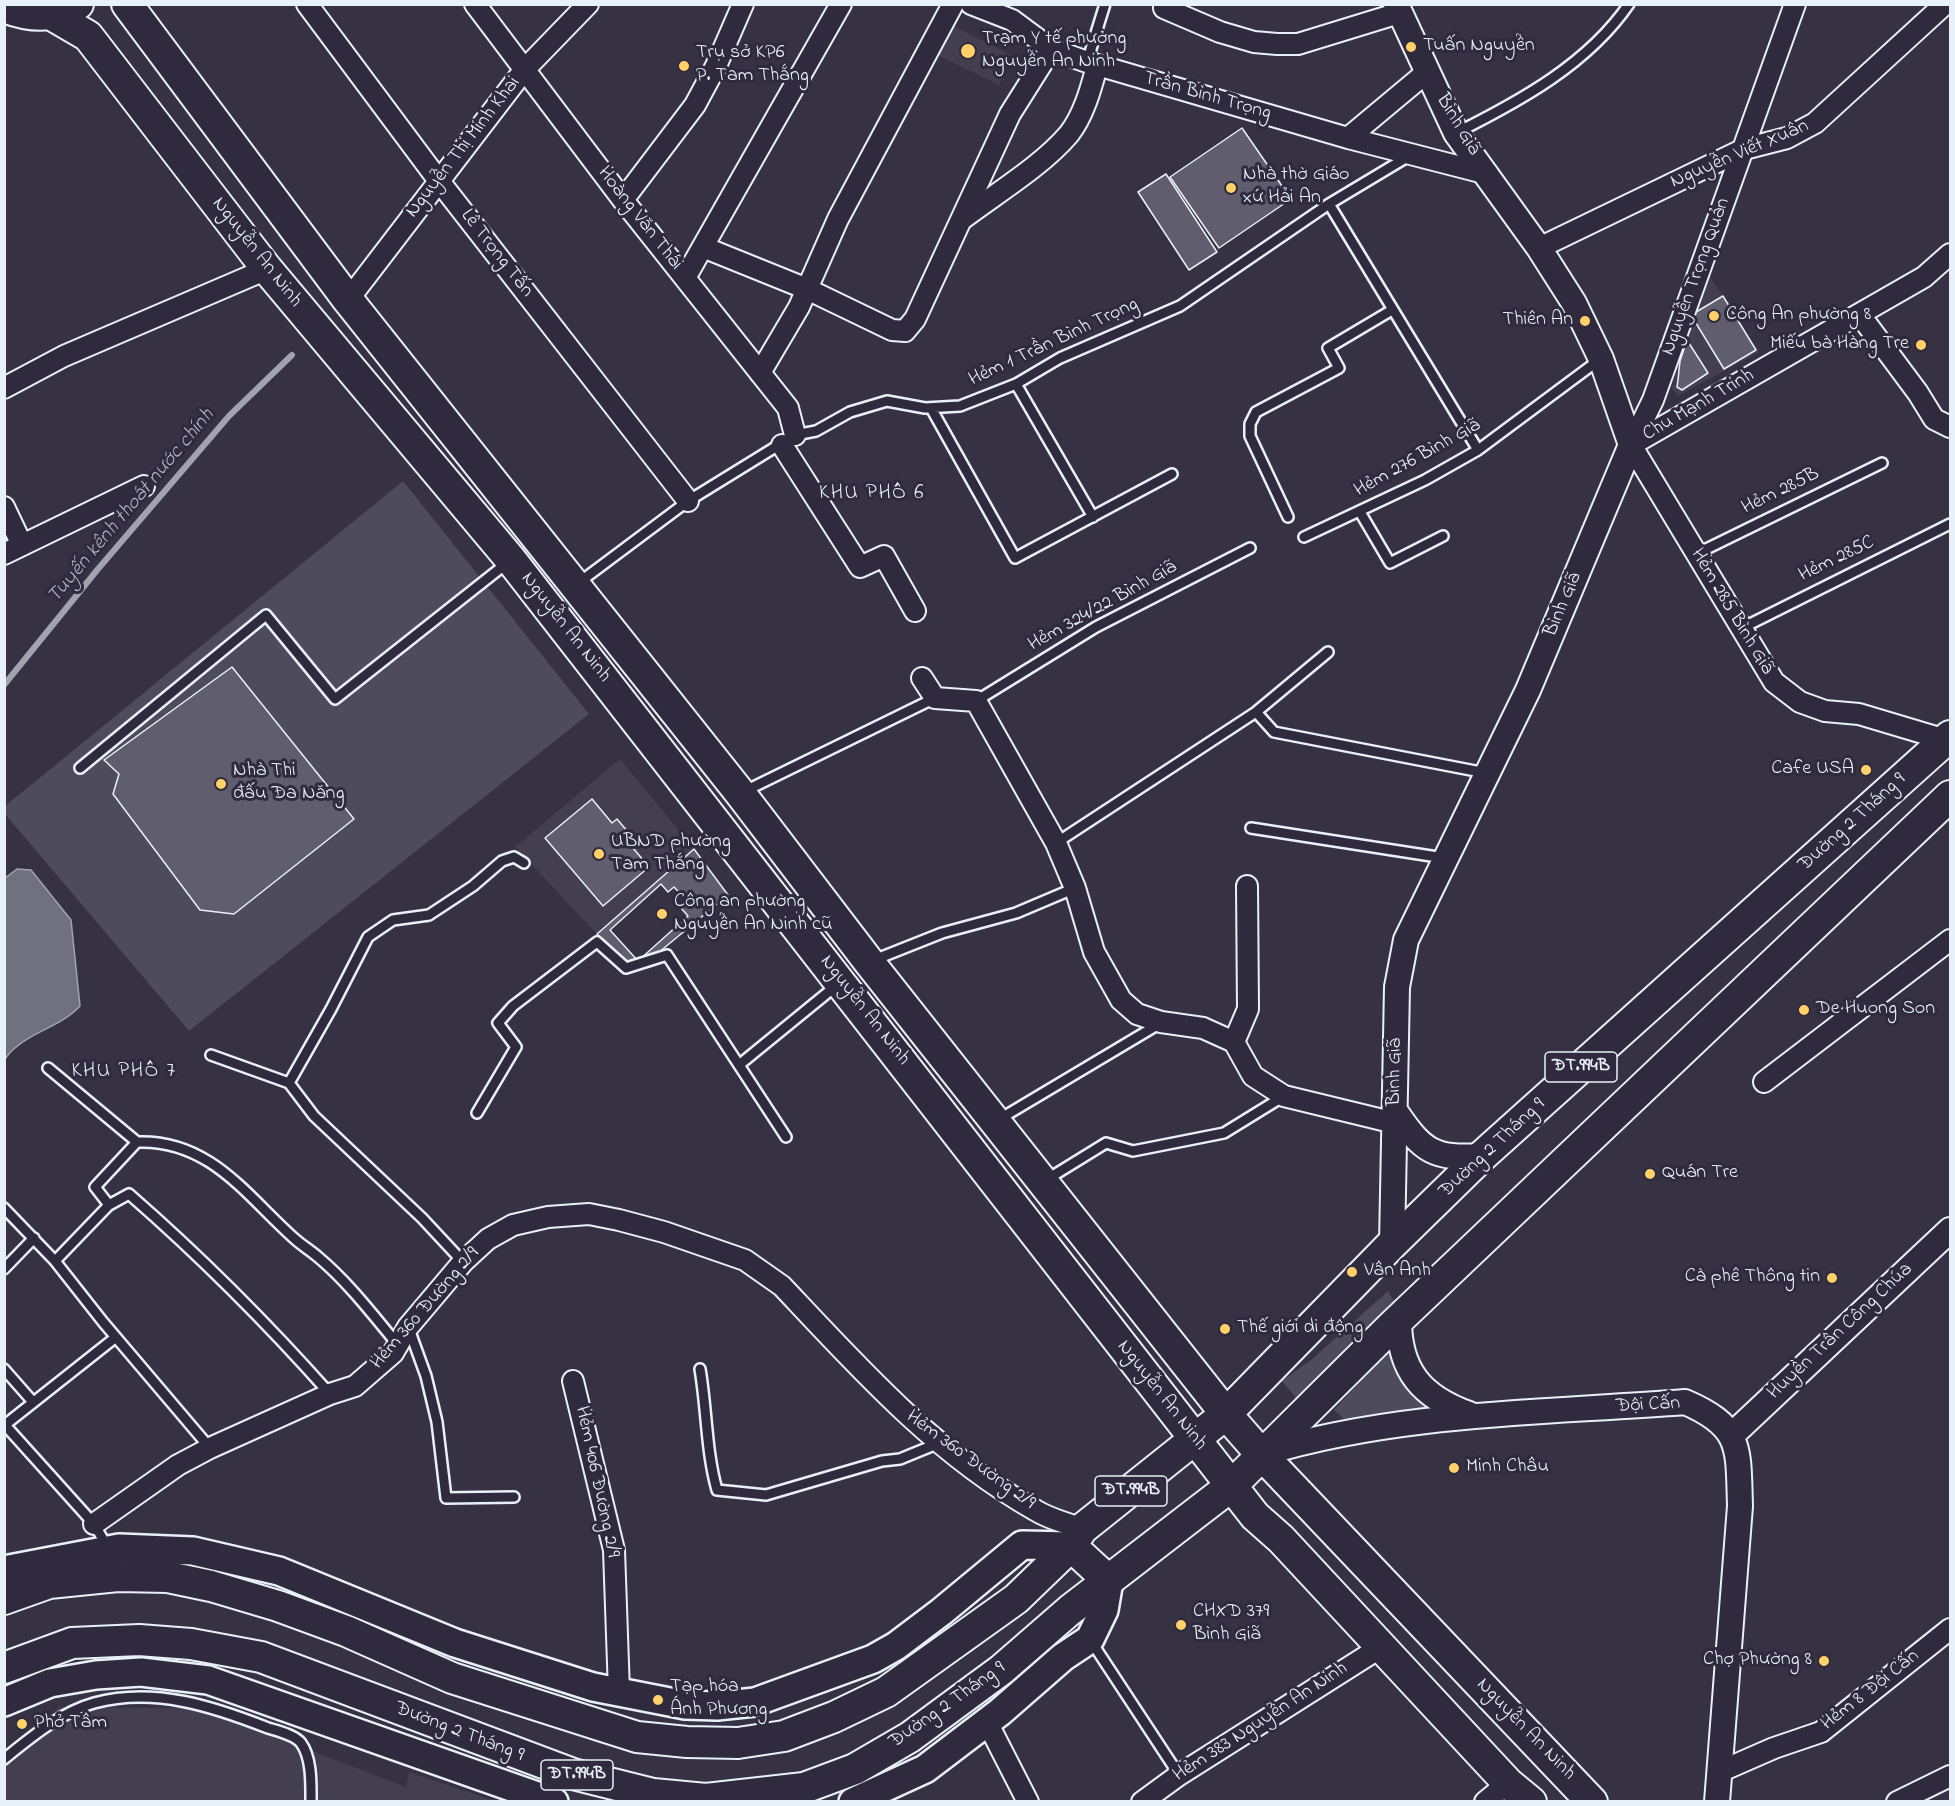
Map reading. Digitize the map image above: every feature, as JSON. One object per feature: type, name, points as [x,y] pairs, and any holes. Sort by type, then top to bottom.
[{"type":"main road","name":"Nguyễn An Ninh","points":[[127,4],[348,300],[740,793],[869,962],[1226,1414],[1261,1454],[1593,1802]]},
{"type":"main road","name":"Nguyễn An Ninh","points":[[33,14],[88,36],[267,269],[511,560],[842,981],[1255,1516],[1281,1539],[1519,1792]]},
{"type":"main road","points":[[511,560],[538,538]]},
{"type":"main road","name":"Đường 2 Tháng 9","points":[[4,1599],[49,1583],[118,1576],[168,1577],[211,1586],[346,1630],[452,1678],[638,1737],[687,1742],[738,1743],[784,1736],[834,1717],[886,1692],[1016,1599],[1077,1538],[1226,1414],[1392,1244],[1482,1156],[1949,739]]},
{"type":"main road","name":"Đường 2 Tháng 9","points":[[4,1668],[72,1643],[139,1640],[191,1644],[261,1658],[573,1774],[653,1794],[706,1798],[804,1788],[855,1769],[910,1737],[1001,1670],[1070,1610],[1232,1486],[1261,1454],[1399,1320],[1950,796]]},
{"type":"main road","points":[[4,1570],[108,1550],[194,1551],[279,1570],[455,1643],[592,1687],[685,1705],[717,1706],[755,1702],[873,1659],[896,1646],[1022,1545],[1077,1538],[1109,1581],[1104,1610],[1090,1639]]},
{"type":"main road","name":"Đường 2 Tháng 9","points":[[853,1802],[879,1796],[925,1769],[987,1722],[1063,1657],[1090,1639]]},
{"type":"main road","name":"Đường 2 Tháng 9","points":[[4,1702],[50,1683],[96,1675],[141,1672],[208,1680],[526,1797],[554,1802]]},
{"type":"street","name":"Lê Trọng Tấn","points":[[308,4],[439,181],[688,501]]},
{"type":"street","name":"Hoàng Văn Thái","points":[[475,4],[623,200],[788,408],[789,440],[860,567],[884,556],[915,611]]},
{"type":"street","name":"Nguyễn Thị Minh Khai","points":[[348,300],[525,69],[588,4]]},
{"type":"street","points":[[623,200],[695,105],[716,66],[743,4]]},
{"type":"street","points":[[685,278],[841,4]]},
{"type":"street","points":[[760,373],[807,289],[838,219],[953,4]]},
{"type":"street","name":"Trần Bình Trọng","points":[[971,4],[1012,20],[1051,49],[1092,64],[1348,138],[1488,174]]},
{"type":"street","name":"Nguyễn Trọng Quản","points":[[1632,445],[1653,400],[1795,4]]},
{"type":"street","name":"Nguyễn Viết Xuân","points":[[1539,248],[1744,149],[1787,138],[1815,123],[1945,4]]},
{"type":"street","points":[[1164,8],[1220,33],[1254,42],[1288,44],[1298,44],[1398,9]]},
{"type":"street","name":"Bình Giã","points":[[1392,1244],[1397,987],[1406,940],[1528,690],[1632,445],[1601,359],[1574,303],[1488,174],[1456,133],[1398,9]]},
{"type":"street","points":[[703,247],[807,289],[892,330],[905,332],[915,319],[1010,114],[1051,49]]},
{"type":"street","points":[[959,221],[1050,152],[1070,133],[1082,110],[1092,64]]},
{"type":"street","points":[[1348,138],[1426,72]]},
{"type":"street","name":"Chu Mạnh Trinh","points":[[1632,445],[1924,277],[1950,254]]},
{"type":"street","points":[[4,388],[64,356],[267,269]]},
{"type":"street","points":[[1860,315],[1918,393],[1934,419],[1950,427]]},
{"type":"street","name":"Hẻm 285 Bình Giã","points":[[1632,445],[1774,682],[1800,702],[1825,711],[1859,714],[1949,739]]},
{"type":"street","points":[[4,554],[144,486]]},
{"type":"street","points":[[4,507],[22,545]]},
{"type":"street","points":[[922,678],[935,698],[976,701],[1056,843],[1075,888],[1094,952],[1121,1000],[1137,1014],[1161,1022],[1203,1028],[1234,1042],[1253,1076],[1284,1096],[1396,1117],[1428,1150],[1452,1158],[1482,1156]]},
{"type":"street","points":[[1234,1042],[1248,1009],[1247,886]]},
{"type":"street","points":[[1764,1082],[1950,940]]},
{"type":"street","name":"Hẻm 360 Đường 2/9","points":[[94,1524],[178,1465],[210,1448],[330,1394],[355,1386],[393,1353],[408,1327],[463,1262],[488,1239],[513,1225],[548,1217],[589,1214],[664,1232],[745,1260],[782,1286],[902,1412],[939,1443],[1077,1538]]},
{"type":"street","name":"Huyền Trân Công Chúa","points":[[1732,1435],[1950,1230]]},
{"type":"street","points":[[1399,1320],[1399,1343],[1410,1372],[1427,1392],[1444,1405],[1471,1415]]},
{"type":"street","name":"Hẻm 406 Đường 2/9","points":[[573,1381],[614,1550],[619,1692]]},
{"type":"street","name":"Đội Cấn","points":[[1261,1454],[1310,1439],[1357,1430],[1471,1415],[1685,1402],[1711,1413],[1732,1435]]},
{"type":"street","points":[[1718,1802],[1740,1506],[1738,1463],[1732,1435]]},
{"type":"street","name":"Hẻm 8 Đội Cấn","points":[[1719,1772],[1774,1748],[1821,1732],[1950,1629]]},
{"type":"street","name":"Hẻm 383 Nguyễn An Ninh","points":[[1142,1802],[1179,1775],[1381,1647]]},
{"type":"street","points":[[987,1722],[1028,1802]]},
{"type":"street","points":[[1897,1802],[1950,1776]]},
{"type":"street","points":[[1485,1802],[1519,1792]]},
{"type":"lane","points":[[1092,64],[1105,4]]},
{"type":"lane","points":[[1456,133],[1521,100],[1604,37],[1629,4]]},
{"type":"lane","name":"Hẻm 1 Trần Bình Trọng","points":[[575,585],[688,501],[789,440],[816,431],[850,412],[888,401],[931,408],[960,405],[1016,384],[1060,358],[1180,306],[1329,204],[1412,154]]},
{"type":"lane","points":[[1329,204],[1478,450]]},
{"type":"lane","points":[[1288,517],[1250,436],[1250,424],[1256,412],[1339,368],[1328,348],[1392,310]]},
{"type":"lane","name":"Hẻm 276 Bình Giã","points":[[1304,537],[1360,512],[1478,450],[1601,359]]},
{"type":"lane","points":[[1016,384],[1093,516]]},
{"type":"lane","points":[[931,408],[1015,558],[1172,474]]},
{"type":"lane","name":"Hẻm 285B","points":[[1696,554],[1882,463]]},
{"type":"lane","points":[[1360,512],[1390,563],[1443,536]]},
{"type":"lane","name":"Hẻm 285C","points":[[1740,628],[1950,524]]},
{"type":"lane","name":"Hẻm 324/22 Bình Giã","points":[[976,701],[1096,627],[1250,548]]},
{"type":"lane","points":[[80,768],[266,615],[335,699],[511,560]]},
{"type":"lane","points":[[1056,843],[1256,712],[1328,652]]},
{"type":"lane","points":[[740,793],[935,698]]},
{"type":"lane","points":[[1256,712],[1274,732],[1489,774]]},
{"type":"lane","points":[[1251,828],[1447,858]]},
{"type":"lane","points":[[289,1083],[368,937],[393,920],[429,915],[446,906],[502,861],[514,857],[524,863]]},
{"type":"lane","points":[[869,962],[942,933],[1016,914],[1075,888]]},
{"type":"lane","points":[[477,1113],[516,1047],[498,1023],[513,1006],[597,942],[626,968],[667,955],[786,1137]]},
{"type":"lane","points":[[739,1065],[842,981]]},
{"type":"lane","points":[[996,1121],[1161,1022]]},
{"type":"lane","points":[[212,1055],[289,1083],[314,1116],[422,1218],[463,1262]]},
{"type":"lane","points":[[48,1068],[137,1142],[176,1147],[207,1160],[239,1184],[296,1240],[332,1270],[398,1345]]},
{"type":"lane","points":[[1043,1182],[1106,1143],[1133,1151],[1224,1133],[1284,1096]]},
{"type":"lane","points":[[109,1205],[95,1187],[137,1142]]},
{"type":"lane","points":[[55,1261],[109,1205],[129,1194],[175,1234],[270,1327],[330,1394]]},
{"type":"lane","points":[[4,1208],[55,1261],[210,1448]]},
{"type":"lane","points":[[4,1269],[34,1238]]},
{"type":"lane","points":[[408,1327],[426,1376],[437,1422],[446,1498],[514,1497]]},
{"type":"lane","points":[[108,1550],[94,1524],[5,1424],[116,1336]]},
{"type":"lane","points":[[4,1369],[33,1402]]},
{"type":"lane","points":[[700,1369],[707,1407],[709,1463],[717,1490],[766,1495],[882,1461],[900,1460],[939,1443]]},
{"type":"lane","points":[[1090,1639],[1179,1775]]},
{"type":"lane","points":[[4,1759],[73,1712],[93,1704],[162,1697],[200,1703],[297,1739],[306,1754],[311,1802]]},
{"type":"shaded area","name":"Trạm Y tế phường Nguyễn An Ninh","points":[[937,18],[1014,56],[999,85],[921,47]]},
{"type":"shaded area","name":"Công An phường 8","points":[[1709,275],[1759,352],[1678,396],[1672,389],[1684,338]]},
{"type":"shaded area","points":[[403,481],[589,714],[189,1031],[5,814],[4,807]]},
{"type":"shaded area","points":[[620,759],[694,849],[597,934],[515,847]]},
{"type":"shaded area","points":[[1388,1291],[1394,1301],[1348,1345],[1300,1403],[1282,1381],[1311,1360]]},
{"type":"shaded area","points":[[1391,1349],[1439,1412],[1351,1421],[1344,1419],[1334,1410]]},
{"type":"shaded area","points":[[59,1707],[200,1708],[406,1787],[409,1772],[495,1801],[5,1802],[5,1758]]},
{"type":"water","points":[[17,869],[31,870],[71,920],[80,1006],[62,1020],[21,1043],[5,1059],[5,878]]},
{"type":"building","name":"Nhà thờ Giáo xứ Hải An","points":[[1242,128],[1291,199],[1219,248],[1170,177]]},
{"type":"building","points":[[1166,174],[1217,252],[1189,270],[1138,192]]},
{"type":"building","points":[[1723,296],[1756,350],[1724,369],[1691,315]]},
{"type":"building","points":[[1687,340],[1708,373],[1682,390],[1677,387],[1680,361]]},
{"type":"building","name":"Nhà Thi đấu Đa Năng","points":[[232,667],[354,819],[234,914],[200,910],[113,794],[119,774],[104,760]]},
{"type":"building","name":"UBND phường Tam Thắng","points":[[592,799],[612,823],[617,819],[633,838],[628,842],[649,867],[603,906],[545,838]]},
{"type":"building","name":"Công an phường Nguyễn An Ninh cũ","points":[[694,849],[728,895],[652,958],[626,964],[597,934]]},
{"type":"building","points":[[661,884],[668,892],[674,887],[688,902],[681,908],[688,916],[638,961],[610,930]]},
{"type":"waterway","name":"Tuyến kênh thoát nước chính","points":[[4,685],[98,569],[229,416],[292,355]]},
{"type":"place","name":"Tuấn Nguyễn","points":[[1411,47]]},
{"type":"place","name":"Trạm Y tế phường Nguyễn An Ninh","points":[[968,51]]},
{"type":"place","name":"Trụ sở KP6 P. Tam Thắng","points":[[684,66]]},
{"type":"place","name":"Nhà thờ Giáo xứ Hải An","points":[[1231,188]]},
{"type":"place","name":"Công An phường 8","points":[[1714,316]]},
{"type":"place","name":"Thiên An","points":[[1585,321]]},
{"type":"place","name":"Miếu bà Hàng Tre","points":[[1921,345]]},
{"type":"place","name":"Cafe USA","points":[[1866,770]]},
{"type":"place","name":"Nhà Thi đấu Đa Năng","points":[[221,784]]},
{"type":"place","name":"UBND phường Tam Thắng","points":[[599,854]]},
{"type":"place","name":"Công an phường Nguyễn An Ninh cũ","points":[[662,914]]},
{"type":"place","name":"De Huong Son","points":[[1804,1010]]},
{"type":"place","name":"Quán Tre","points":[[1650,1174]]},
{"type":"place","name":"Vân Anh","points":[[1352,1272]]},
{"type":"place","name":"Cà phê Thông tin","points":[[1832,1278]]},
{"type":"place","name":"Thế giới di động","points":[[1225,1329]]},
{"type":"place","name":"Minh Châu","points":[[1454,1468]]},
{"type":"place","name":"CHXD 379 Bình Giã","points":[[1181,1625]]},
{"type":"place","name":"Chợ Phường 8","points":[[1824,1661]]},
{"type":"place","name":"Tạp hóa Ánh Phương","points":[[658,1700]]},
{"type":"place","name":"Phở Tâm","points":[[22,1724]]},
{"type":"district","name":"KHU PHỐ 6","points":[[872,495]]},
{"type":"district","name":"KHU PHỐ 7","points":[[124,1073]]}]
